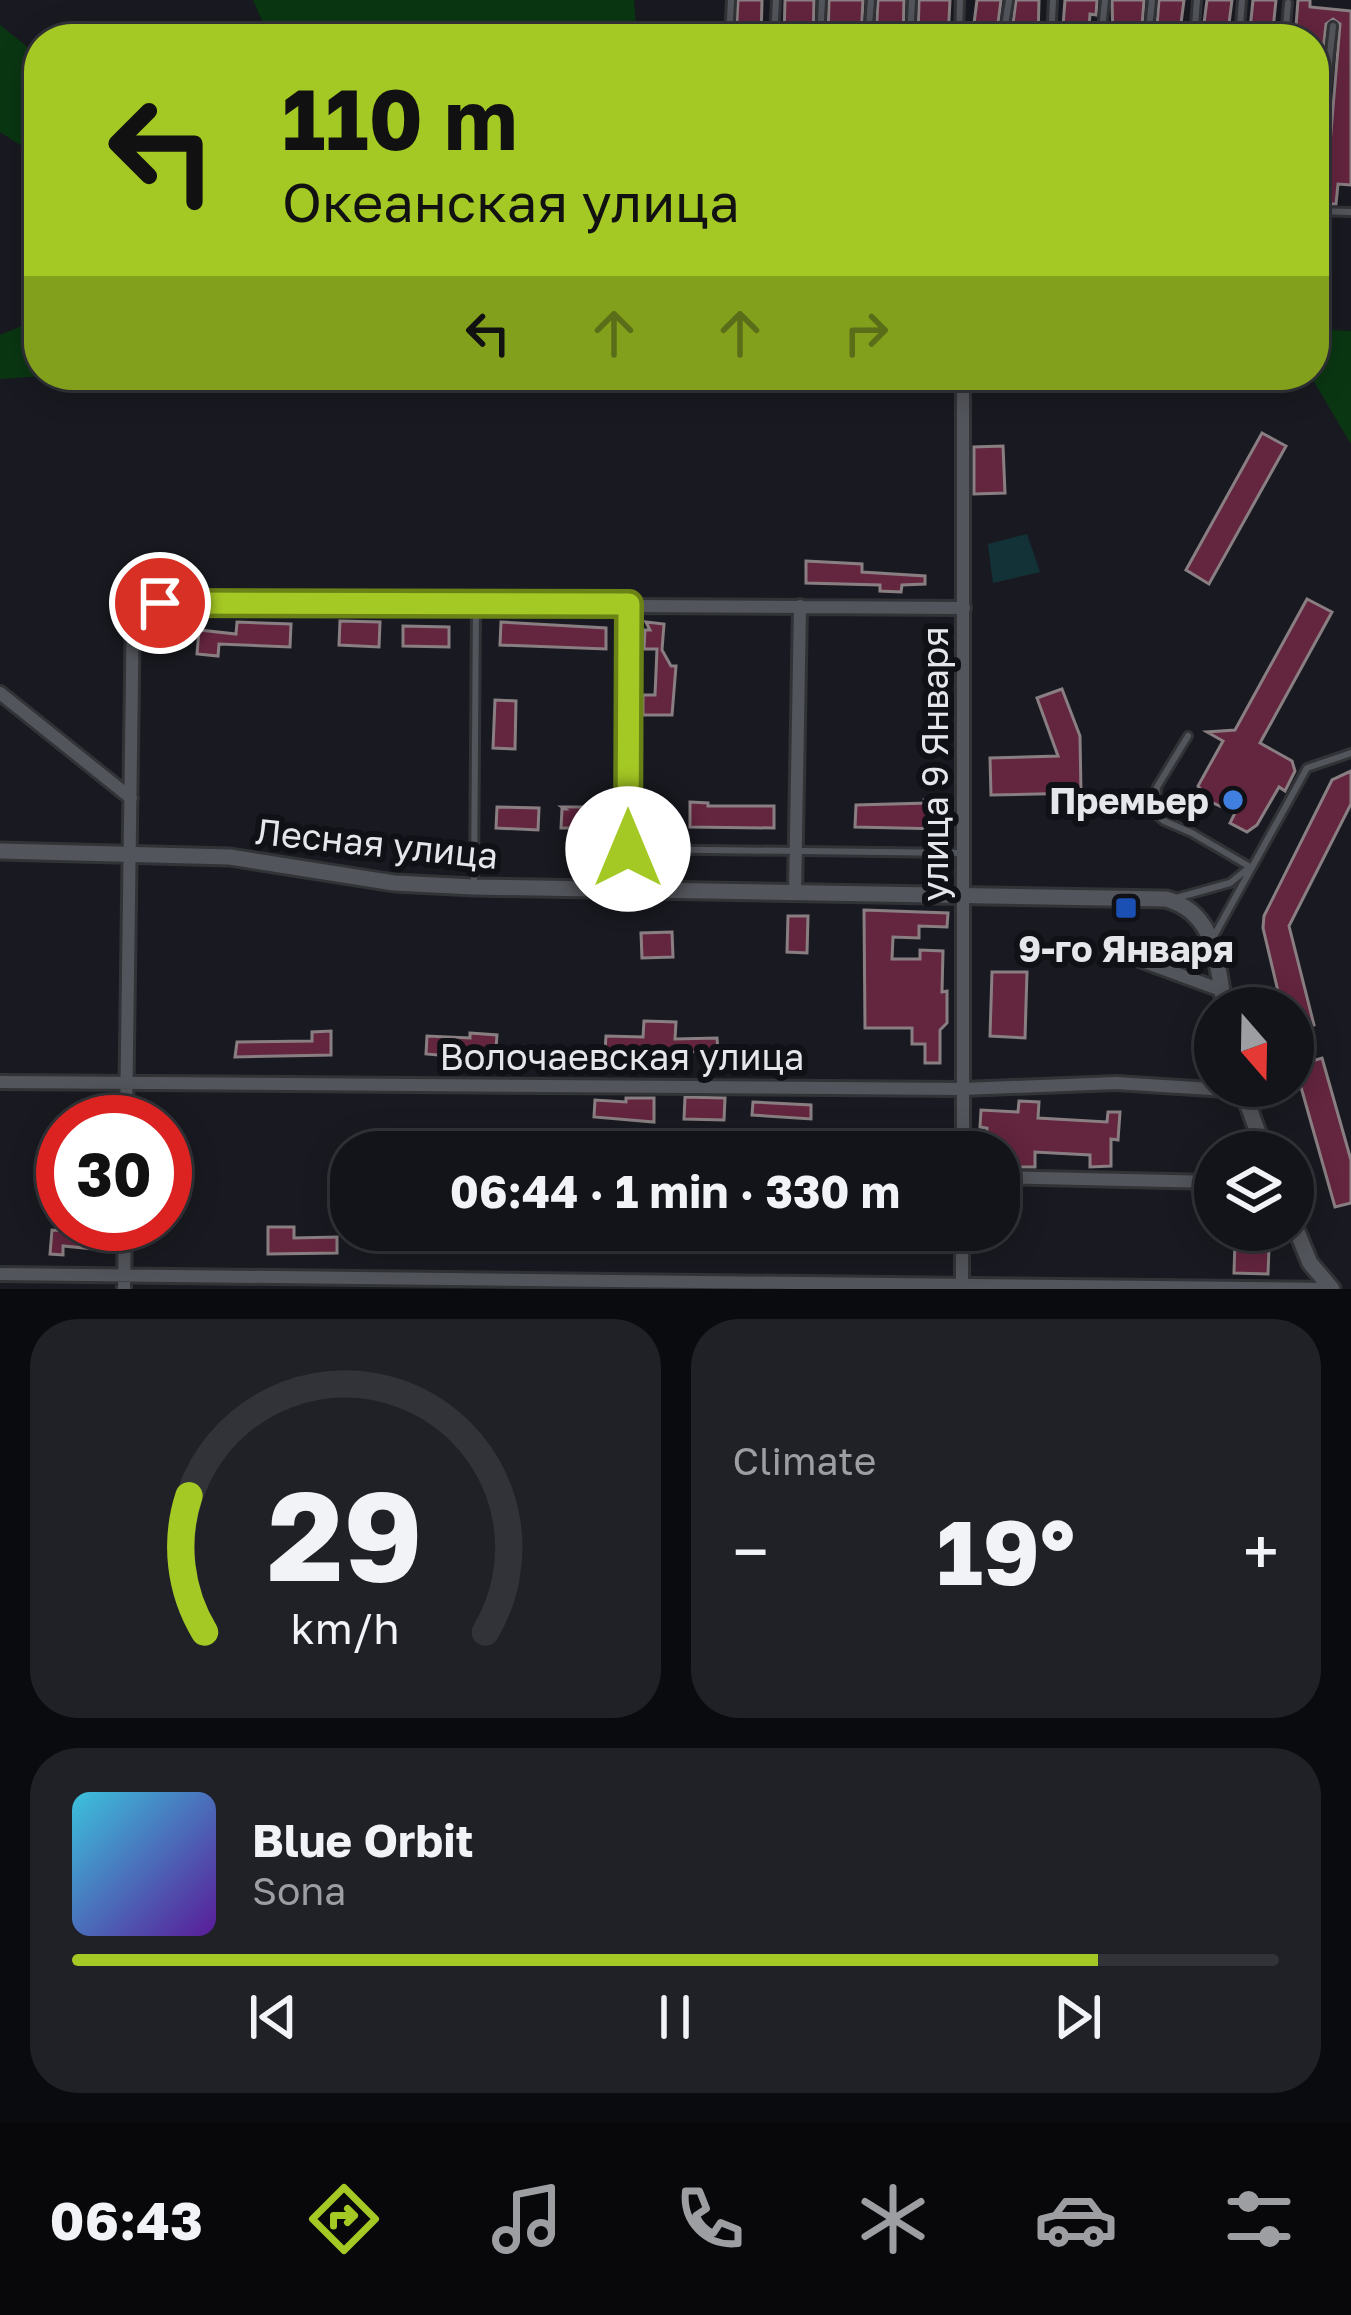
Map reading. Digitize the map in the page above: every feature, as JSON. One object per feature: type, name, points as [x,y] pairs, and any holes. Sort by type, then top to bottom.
[{"type":"street","name":"улица 9 Января","points":[[963,390],[963,1131]]},
{"type":"street","points":[[127,1095],[133,603],[964,608]]},
{"type":"street","points":[[628,891],[629,604]]},
{"type":"street","points":[[795,893],[800,606]]},
{"type":"street","points":[[0,693],[130,798]]},
{"type":"street","name":"Лесная улица","points":[[0,851],[230,857],[394,883],[474,887],[1166,899]]},
{"type":"street","points":[[1166,899],[1196,912],[1212,940],[1220,987]]},
{"type":"street","points":[[1126,955],[1213,987]]},
{"type":"street","name":"Волочаевская улица","points":[[0,1082],[1194,1087]]},
{"type":"street","points":[[1020,1177],[1194,1182]]},
{"type":"street","points":[[124,1282],[125,1251]]},
{"type":"street","points":[[962,1251],[962,1286]]},
{"type":"street","points":[[1305,1251],[1330,1289]]},
{"type":"street","points":[[0,1274],[124,1282],[1330,1289]]},
{"type":"lane","points":[[1329,62],[1333,26]]},
{"type":"lane","points":[[474,887],[476,605]]},
{"type":"lane","points":[[1188,736],[1157,787],[1155,813],[1250,867]]},
{"type":"lane","points":[[1212,940],[1307,768],[1351,753]]},
{"type":"lane","points":[[628,849],[964,853]]},
{"type":"lane","points":[[1166,899],[1194,896],[1230,883],[1250,867]]},
{"type":"green space","points":[[253,0],[634,0],[636,24],[264,24]]},
{"type":"green space","points":[[0,25],[24,44],[24,147],[0,132]]},
{"type":"green space","points":[[24,325],[24,377],[0,379],[0,335]]},
{"type":"green space","points":[[1329,330],[1351,331],[1351,444],[1319,390],[1329,390]]},
{"type":"water","points":[[1027,534],[1040,572],[993,583],[988,544]]},
{"type":"building","points":[[738,0],[762,0],[761,24],[737,24]]},
{"type":"building","points":[[785,0],[814,0],[813,24],[784,24]]},
{"type":"building","points":[[829,0],[863,0],[862,24],[828,24]]},
{"type":"building","points":[[878,0],[904,0],[903,24],[877,24]]},
{"type":"building","points":[[919,0],[950,0],[949,24],[918,24]]},
{"type":"building","points":[[977,0],[1001,0],[998,24],[974,24]]},
{"type":"building","points":[[1016,0],[1039,0],[1038,24],[1013,24]]},
{"type":"building","points":[[1065,0],[1097,0],[1096,15],[1090,14],[1089,24],[1063,24]]},
{"type":"building","points":[[1112,0],[1144,0],[1142,24],[1113,24]]},
{"type":"building","points":[[1159,0],[1184,0],[1181,24],[1157,24]]},
{"type":"building","points":[[1207,0],[1232,0],[1229,24],[1204,24]]},
{"type":"building","points":[[1253,0],[1276,0],[1274,24],[1251,24]]},
{"type":"building","points":[[1298,0],[1310,0],[1310,7],[1351,11],[1351,185],[1338,184],[1336,204],[1329,204],[1329,156],[1340,24],[1333,19],[1326,24],[1296,24]]},
{"type":"building","points":[[1262,433],[1286,446],[1209,584],[1186,570]]},
{"type":"building","points":[[1003,446],[1005,493],[974,494],[974,447]]},
{"type":"building","points":[[806,561],[862,564],[862,572],[925,576],[925,584],[902,585],[901,592],[880,591],[880,585],[806,583]]},
{"type":"building","points":[[1307,599],[1332,612],[1260,743],[1292,761],[1295,771],[1285,791],[1279,787],[1257,825],[1247,832],[1230,823],[1235,813],[1211,802],[1198,786],[1223,741],[1207,732],[1235,730]]},
{"type":"building","points":[[340,621],[380,622],[379,647],[339,645]]},
{"type":"building","points":[[237,622],[291,624],[290,647],[219,644],[218,656],[197,654],[199,630],[236,634]]},
{"type":"building","points":[[501,622],[606,628],[606,649],[500,645]]},
{"type":"building","points":[[646,622],[664,624],[662,650],[671,666],[676,666],[672,715],[643,715],[643,695],[655,695],[657,649],[644,649],[645,630],[650,630]]},
{"type":"building","points":[[403,626],[449,627],[449,647],[403,646]]},
{"type":"building","points":[[1062,689],[1080,736],[1081,793],[991,795],[990,758],[1058,756],[1037,698]]},
{"type":"building","points":[[495,700],[516,701],[515,749],[493,748]]},
{"type":"building","points":[[1351,771],[1351,804],[1289,926],[1304,987],[1277,987],[1264,916],[1332,780]]},
{"type":"building","points":[[925,800],[943,800],[943,829],[855,827],[856,805],[927,803]]},
{"type":"building","points":[[690,802],[774,806],[774,828],[690,827]]},
{"type":"building","points":[[497,807],[539,808],[538,830],[496,828]]},
{"type":"building","points":[[562,807],[602,807],[603,828],[561,828]]},
{"type":"building","points":[[864,910],[948,913],[947,927],[919,926],[919,938],[893,937],[892,959],[920,959],[920,950],[943,951],[947,1023],[940,1030],[940,1063],[925,1063],[925,1044],[912,1044],[912,1028],[865,1028]]},
{"type":"building","points":[[788,916],[808,916],[807,953],[787,952]]},
{"type":"building","points":[[672,932],[673,957],[642,958],[641,933]]},
{"type":"building","points":[[992,972],[1027,972],[1025,1038],[990,1036]]},
{"type":"building","points":[[644,1021],[676,1022],[675,1039],[717,1038],[718,1053],[605,1051],[606,1036],[643,1037]]},
{"type":"building","points":[[331,1031],[331,1055],[235,1057],[237,1042],[312,1041],[312,1032]]},
{"type":"building","points":[[470,1033],[497,1035],[495,1060],[426,1054],[427,1036],[470,1038]]},
{"type":"building","points":[[1322,1058],[1351,1160],[1351,1203],[1335,1207],[1307,1107],[1314,1107],[1314,1060]]},
{"type":"building","points":[[685,1097],[725,1098],[724,1120],[684,1119]]},
{"type":"building","points":[[626,1098],[654,1098],[654,1122],[594,1117],[595,1100],[626,1102]]},
{"type":"building","points":[[1019,1101],[1039,1102],[1038,1118],[1107,1122],[1108,1112],[1120,1112],[1118,1140],[1111,1139],[1111,1166],[1090,1167],[1090,1155],[1035,1152],[1035,1167],[1020,1167],[1020,1131],[980,1127],[981,1110],[1018,1112]]},
{"type":"building","points":[[753,1102],[811,1105],[811,1119],[752,1115]]},
{"type":"building","points":[[268,1227],[294,1227],[294,1238],[330,1237],[330,1251],[337,1251],[337,1253],[268,1254]]},
{"type":"building","points":[[1235,1251],[1269,1251],[1268,1274],[1234,1273]]},
{"type":"place","name":"Премьер","points":[[1233,800]]},
{"type":"place","name":"9-го Января","points":[[1126,908]]},
{"type":"route","points":[[160,603],[629,604],[628,849]]}]
